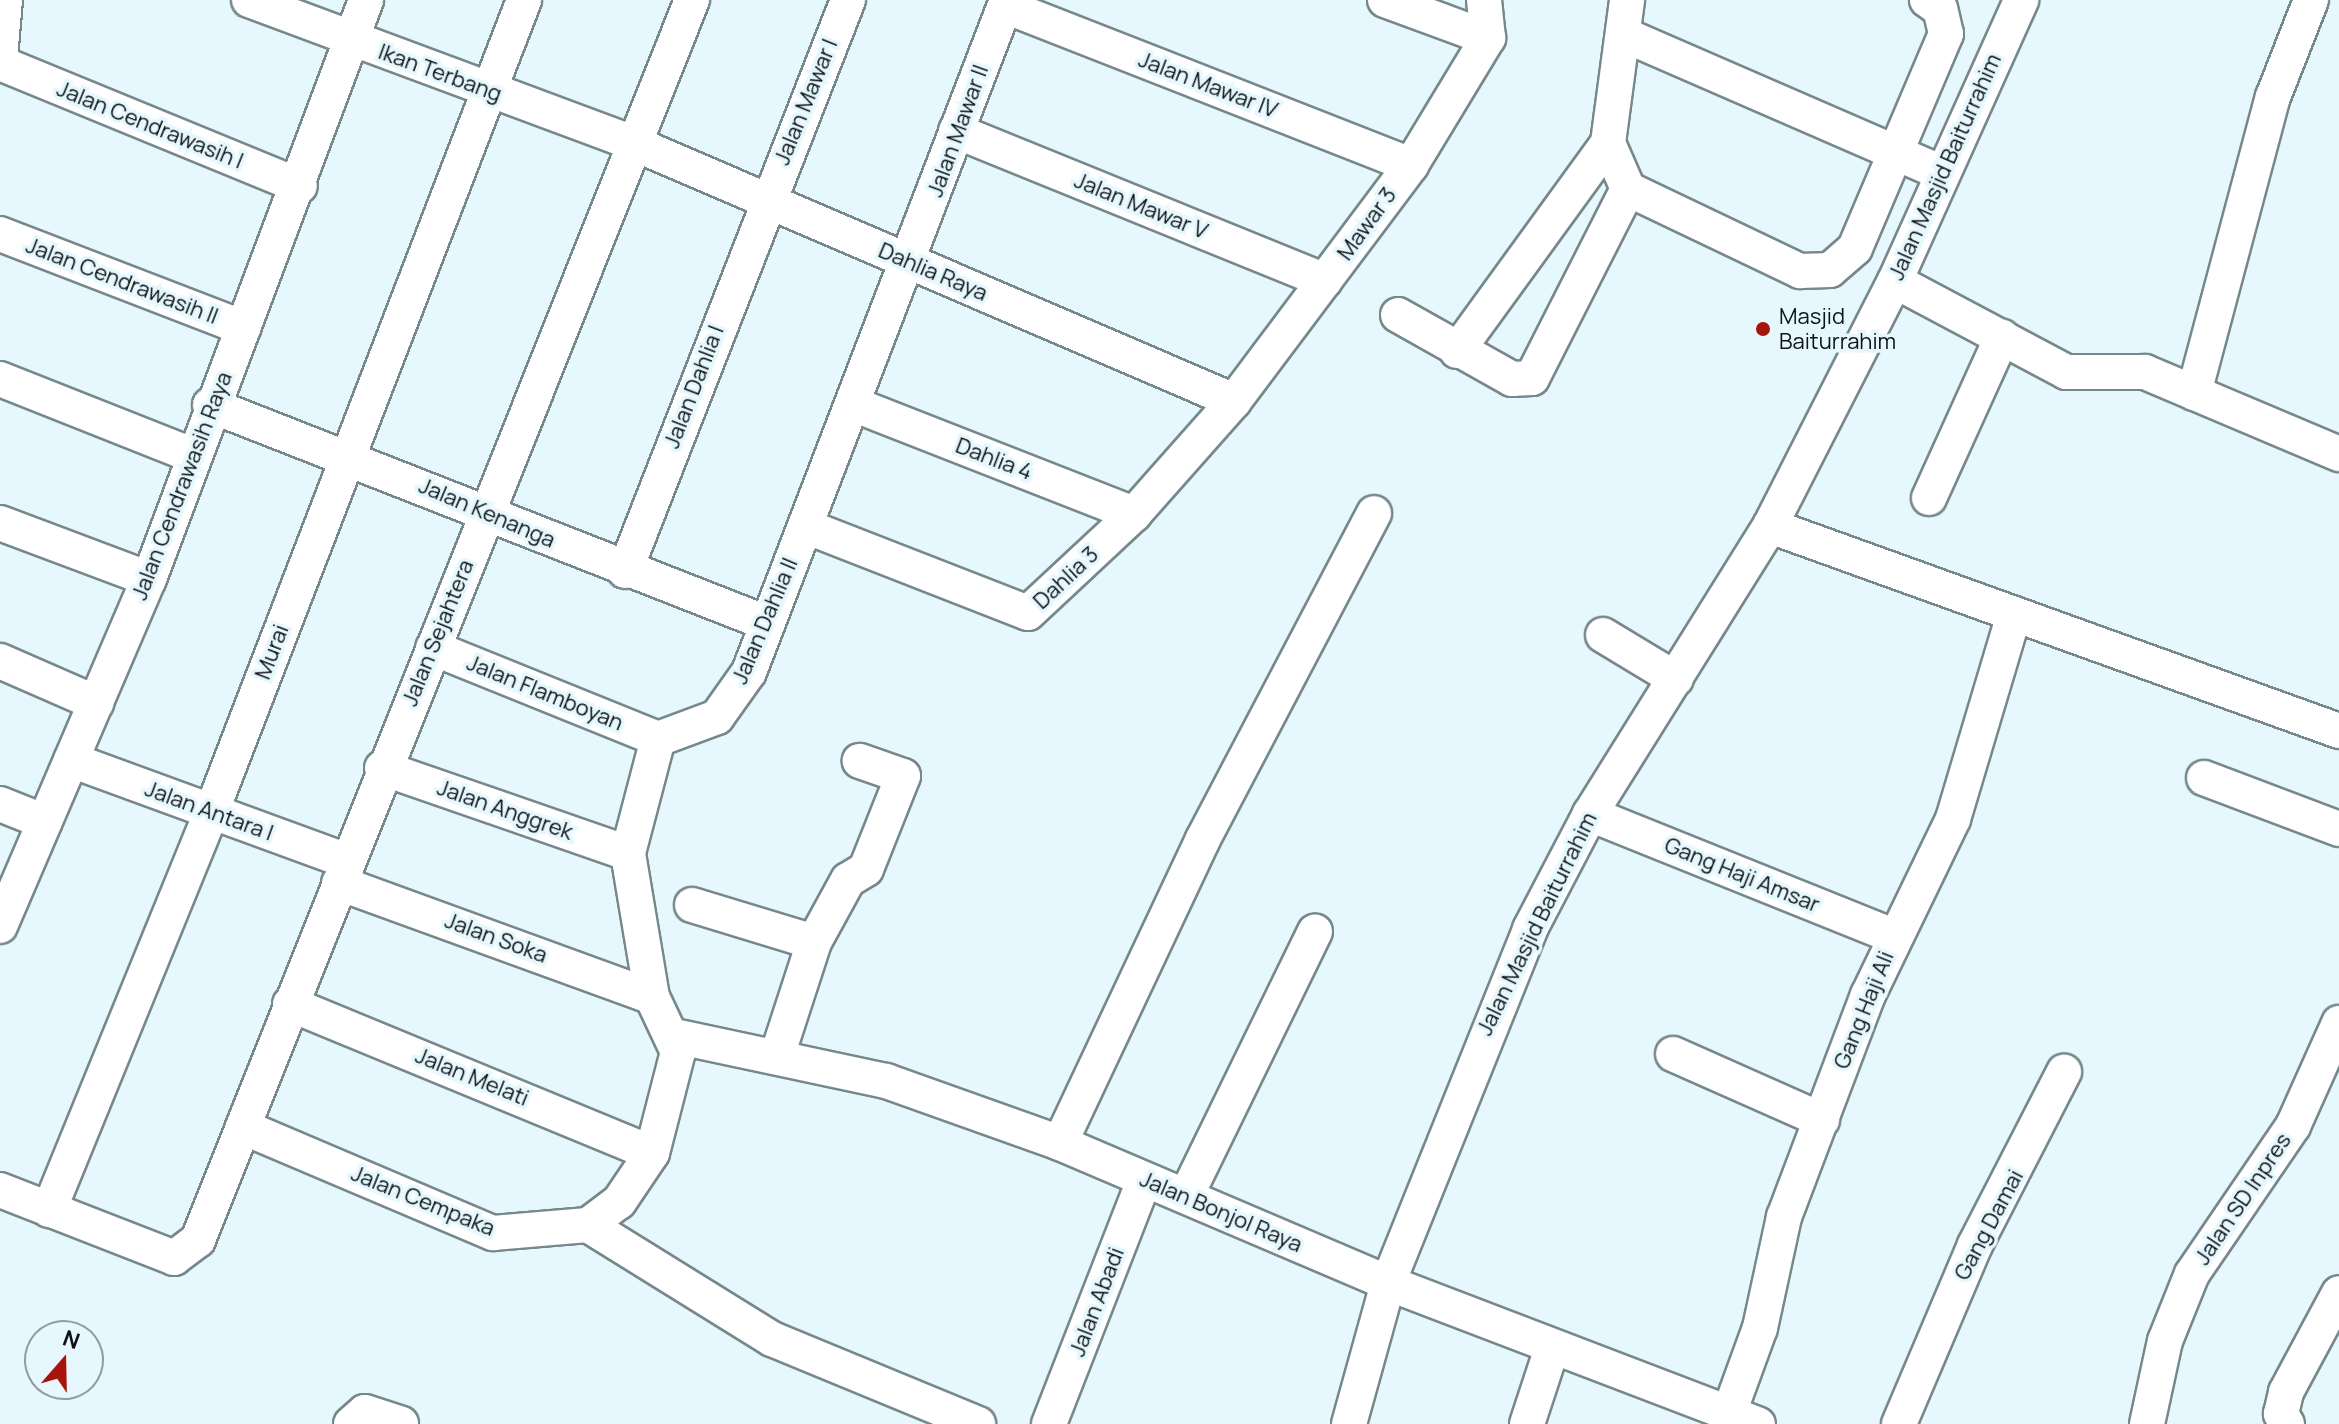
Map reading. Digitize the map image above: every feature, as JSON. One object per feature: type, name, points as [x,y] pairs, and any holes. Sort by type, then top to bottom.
[{"type":"street","points":[[0,61],[5,0]]},
{"type":"street","name":"Ikan Terbang","points":[[249,0],[633,143]]},
{"type":"street","name":"Jalan Cendrawasih Raya","points":[[0,926],[149,579],[210,405],[300,186],[349,39],[366,0]]},
{"type":"street","name":"Murai","points":[[49,1210],[211,813],[524,0]]},
{"type":"street","name":"Jalan Sejahtera","points":[[49,1210],[174,1258],[198,1240],[382,768],[692,0]]},
{"type":"street","name":"Jalan Mawar I","points":[[764,203],[848,0]]},
{"type":"street","points":[[1385,0],[1488,38],[1484,0]]},
{"type":"street","points":[[1457,351],[1608,143],[1627,36],[1627,0]]},
{"type":"street","points":[[1608,143],[1628,189],[1816,273],[1851,255],[1894,147],[1946,34],[1940,9],[1927,0]]},
{"type":"street","name":"Jalan Masjid Baiturrahim","points":[[1388,1283],[1491,1011],[1590,814],[1676,679],[1727,586],[1770,526],[1895,281],[2021,0]]},
{"type":"street","points":[[2194,393],[2273,97],[2311,0]]},
{"type":"street","name":"Jalan Mawar II","points":[[910,262],[1006,3]]},
{"type":"street","name":"Jalan Mawar IV","points":[[1006,3],[1411,165]]},
{"type":"street","points":[[1627,36],[1894,147],[1942,173]]},
{"type":"street","name":"Mawar 3","points":[[1234,401],[1411,165],[1488,38]]},
{"type":"street","name":"Jalan Cendrawasih I","points":[[0,61],[300,186]]},
{"type":"street","name":"Jalan Mawar V","points":[[956,131],[1325,281]]},
{"type":"street","name":"Dahlia Raya","points":[[633,143],[764,203],[1234,401]]},
{"type":"street","points":[[1398,315],[1457,351],[1512,379],[1532,378],[1628,189]]},
{"type":"street","name":"Jalan Dahlia I","points":[[625,571],[764,203]]},
{"type":"street","name":"Jalan Cendrawasih II","points":[[0,234],[243,328]]},
{"type":"street","name":"Jalan Dahlia II","points":[[658,739],[717,717],[749,672],[764,622],[910,262]]},
{"type":"street","points":[[1895,281],[2073,375],[2145,372],[2339,454]]},
{"type":"street","points":[[1929,498],[2002,337]]},
{"type":"street","points":[[0,379],[192,455]]},
{"type":"street","name":"Dahlia 3","points":[[805,526],[1028,613],[1134,514],[1234,401]]},
{"type":"street","name":"Dahlia 4","points":[[853,404],[1134,514]]},
{"type":"street","name":"Jalan Kenanga","points":[[210,405],[487,512],[625,571],[764,622]]},
{"type":"street","points":[[1060,1143],[1203,839],[1374,513]]},
{"type":"street","points":[[0,523],[149,579]]},
{"type":"street","points":[[1770,526],[2339,731]]},
{"type":"street","name":"Gang Haji Ali","points":[[1744,1419],[1784,1217],[1894,936],[1953,819],[2014,614]]},
{"type":"street","points":[[1603,635],[1676,679]]},
{"type":"street","name":"Jalan Flamboyan","points":[[433,648],[658,739]]},
{"type":"street","points":[[0,661],[96,703]]},
{"type":"street","points":[[658,739],[628,853],[652,997],[674,1036],[678,1052],[652,1153],[619,1202],[588,1225],[772,1339],[978,1424]]},
{"type":"street","name":"Jalan Antara I","points":[[71,760],[211,813],[343,872]]},
{"type":"street","points":[[778,1053],[814,942],[848,880],[866,869],[903,776],[860,761]]},
{"type":"street","name":"Jalan Anggrek","points":[[382,768],[628,853]]},
{"type":"street","points":[[2204,778],[2339,829]]},
{"type":"street","points":[[0,804],[45,822]]},
{"type":"street","name":"Gang Haji Amsar","points":[[1590,814],[1894,936]]},
{"type":"street","name":"Jalan Soka","points":[[343,872],[652,997]]},
{"type":"street","points":[[692,905],[814,942]]},
{"type":"street","points":[[1187,1194],[1315,931]]},
{"type":"street","name":"Jalan Melati","points":[[290,1004],[652,1153]]},
{"type":"street","name":"Jalan SD Inpres","points":[[2147,1424],[2165,1341],[2192,1274],[2293,1126],[2339,1023]]},
{"type":"street","name":"Jalan Bonjol Raya","points":[[674,1036],[778,1053],[886,1081],[1060,1143],[1144,1180],[1187,1194],[1388,1283],[1744,1419]]},
{"type":"street","points":[[1673,1054],[1822,1120]]},
{"type":"street","name":"Gang Damai","points":[[1899,1424],[1975,1245],[2064,1072]]},
{"type":"street","name":"Jalan Cempaka","points":[[243,1127],[493,1233],[588,1225]]},
{"type":"street","name":"Jalan Abadi","points":[[1049,1424],[1144,1180]]},
{"type":"street","points":[[0,1190],[49,1210]]},
{"type":"street","points":[[1349,1424],[1388,1283]]},
{"type":"street","points":[[2287,1424],[2281,1414],[2286,1392],[2339,1293]]},
{"type":"street","points":[[1527,1424],[1552,1348]]},
{"type":"street","points":[[351,1424],[365,1412],[401,1424]]},
{"type":"place","name":"Masjid Baiturrahim","points":[[1763,329]]}]
